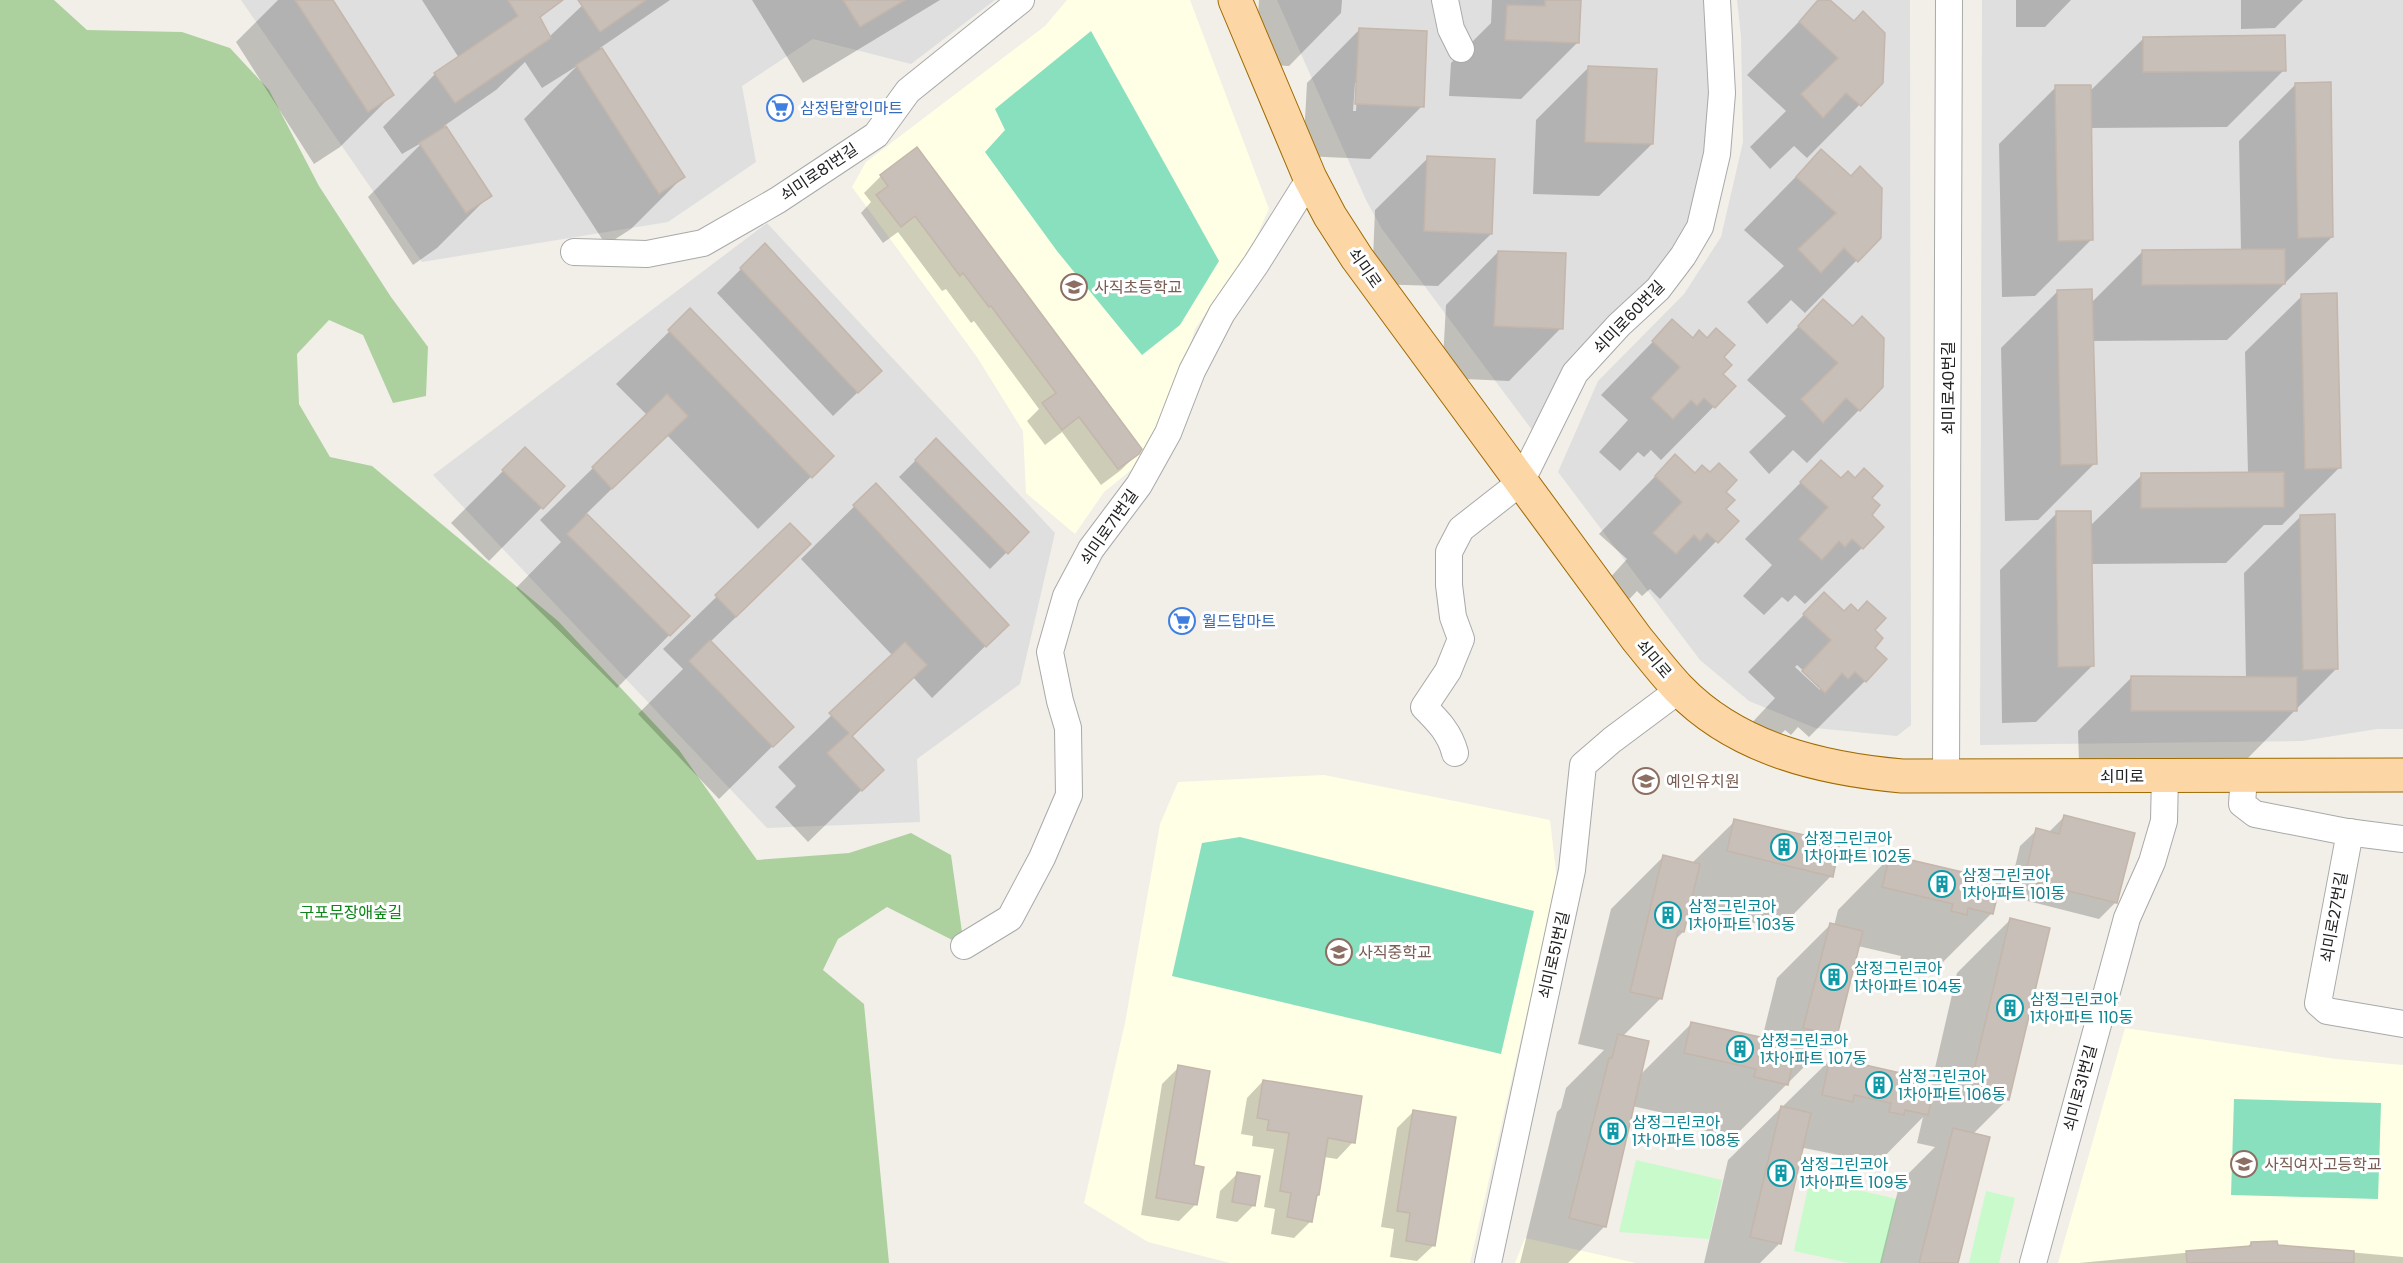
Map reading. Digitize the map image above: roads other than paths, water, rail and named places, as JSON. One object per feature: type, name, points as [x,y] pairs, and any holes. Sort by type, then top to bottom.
[{"type":"main road","name":"쇠미로","points":[[1235,0],[1310,178],[1357,258],[1637,639],[1679,690],[1722,723],[1773,750],[1809,761],[1871,773],[1946,776],[2403,775]]},
{"type":"street","name":"쇠미로81번길","points":[[573,252],[647,254],[703,243],[778,200],[876,135],[908,91],[1021,0]]},
{"type":"street","points":[[1445,0],[1451,29],[1461,49]]},
{"type":"street","name":"쇠미로60번길","points":[[1521,482],[1575,373],[1619,325],[1658,290],[1683,256],[1700,227],[1718,154],[1722,103],[1718,0]]},
{"type":"street","name":"쇠미로40번길","points":[[1946,776],[1949,0]]},
{"type":"street","name":"쇠미로71번길","points":[[964,946],[1010,918],[1042,858],[1069,795],[1068,728],[1050,652],[1066,596],[1090,549],[1139,485],[1168,433],[1192,371],[1222,313],[1310,178]]},
{"type":"street","points":[[1455,753],[1452,741],[1443,726],[1424,707],[1448,671],[1461,639],[1453,617],[1449,585],[1449,552],[1461,529],[1521,482]]},
{"type":"street","name":"쇠미로51번길","points":[[1488,1263],[1572,870],[1583,765],[1612,740],[1679,690]]},
{"type":"street","name":"쇠미로31번길","points":[[2033,1263],[2127,918],[2152,861],[2164,821],[2165,776]]},
{"type":"street","points":[[2244,776],[2242,804],[2255,814],[2350,832],[2403,839]]},
{"type":"street","name":"쇠미로27번길","points":[[2350,832],[2318,1003],[2327,1011],[2403,1024]]},
{"type":"place","name":"삼정탑할인마트","points":[[780,108]]},
{"type":"place","name":"사직초등학교","points":[[1074,287]]},
{"type":"place","name":"월드탑마트","points":[[1182,621]]},
{"type":"place","name":"예인유치원","points":[[1646,781]]},
{"type":"place","name":"삼정그린코아 1차아파트 102동","points":[[1784,847]]},
{"type":"place","name":"삼정그린코아 1차아파트 101동","points":[[1942,884]]},
{"type":"place","name":"삼정그린코아 1차아파트 103동","points":[[1668,915]]},
{"type":"place","name":"사직중학교","points":[[1339,952]]},
{"type":"place","name":"삼정그린코아 1차아파트 104동","points":[[1834,977]]},
{"type":"place","name":"삼정그린코아 1차아파트 110동","points":[[2010,1008]]},
{"type":"place","name":"삼정그린코아 1차아파트 107동","points":[[1740,1049]]},
{"type":"place","name":"삼정그린코아 1차아파트 106동","points":[[1879,1085]]},
{"type":"place","name":"삼정그린코아 1차아파트 108동","points":[[1613,1131]]},
{"type":"place","name":"사직여자고등학교","points":[[2244,1164]]},
{"type":"place","name":"삼정그린코아 1차아파트 109동","points":[[1781,1173]]},
{"type":"park label","name":"구포무장애숲길","points":[[351,912]]}]
